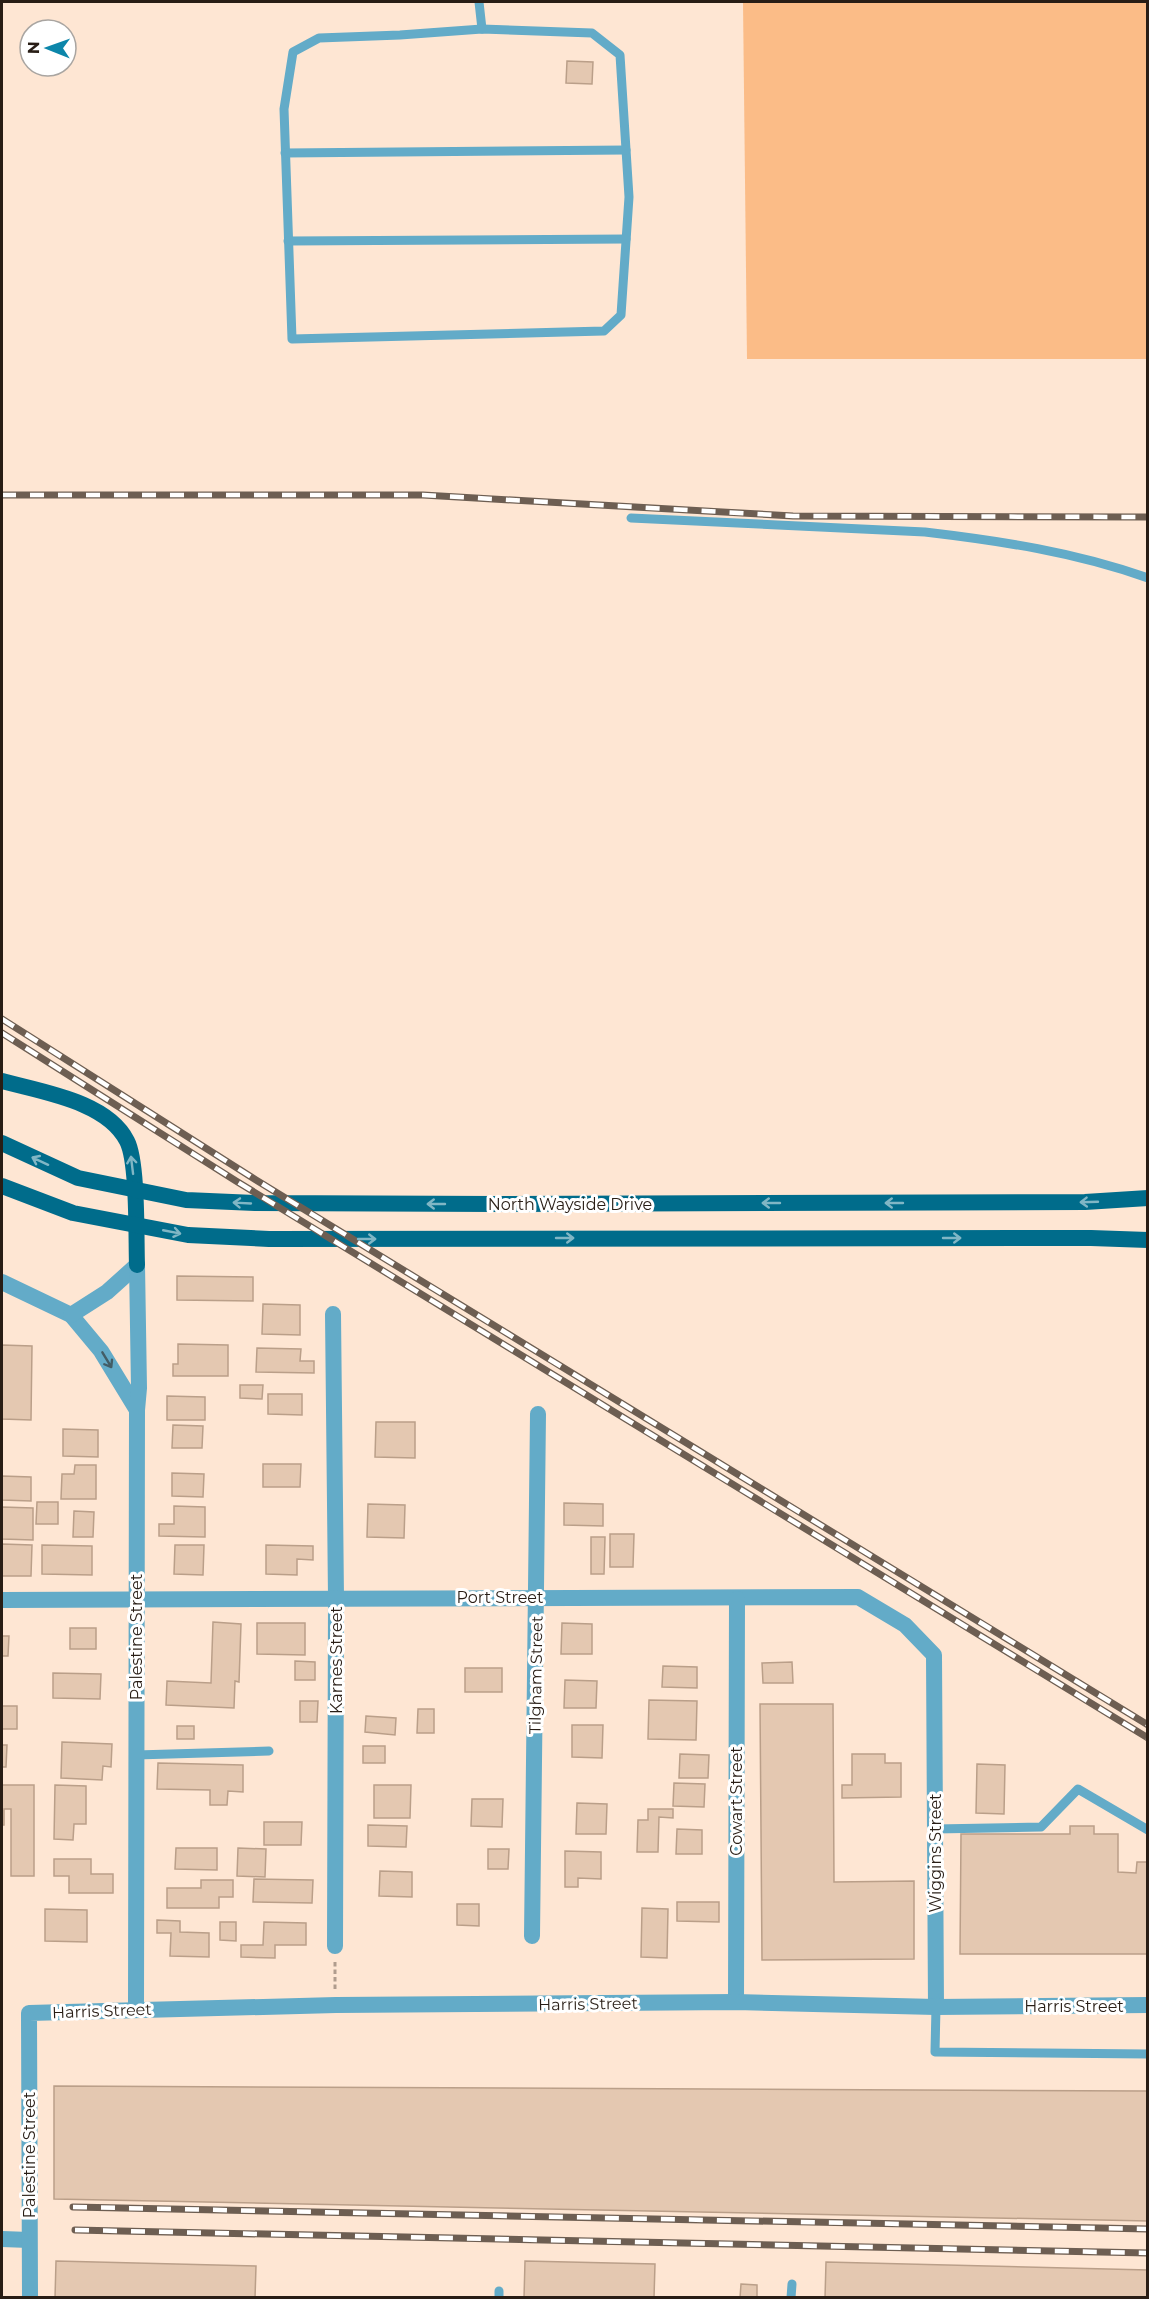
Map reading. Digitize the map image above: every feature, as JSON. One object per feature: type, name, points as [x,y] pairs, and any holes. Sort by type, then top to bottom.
[{"type":"main road","points":[[2,1081],[81,1103],[111,1120],[127,1141],[133,1162],[137,1265]]},
{"type":"main road","name":"North Wayside Drive","points":[[2,1143],[78,1178],[186,1200],[255,1203],[829,1203],[1085,1202],[1148,1198]]},
{"type":"main road","name":"North Wayside Drive","points":[[2,1186],[73,1213],[188,1235],[269,1239],[1091,1238],[1148,1240]]},
{"type":"street","points":[[71,1315],[107,1292],[137,1265]]},
{"type":"street","name":"Palestine Street","points":[[136,2009],[136,1598],[139,1388],[137,1265]]},
{"type":"street","points":[[2,1282],[71,1315],[101,1351],[137,1410]]},
{"type":"street","name":"Karnes Street","points":[[333,1314],[336,1598],[335,1946]]},
{"type":"street","name":"Tilgham Street","points":[[532,1936],[538,1597],[538,1414]]},
{"type":"street","name":"Port Street","points":[[2,1600],[858,1597],[905,1625],[934,1655],[935,1699]]},
{"type":"street","name":"Cowart Street","points":[[736,2002],[737,1599]]},
{"type":"street","name":"Wiggins Street","points":[[935,1699],[936,2007]]},
{"type":"street","name":"Harris Street","points":[[29,2013],[336,2005],[736,2002],[936,2007],[1148,2006]]},
{"type":"street","name":"Palestine Street","points":[[29,2013],[30,2298]]},
{"type":"street","points":[[2,2239],[29,2240]]},
{"type":"lane","points":[[479,2],[482,29]]},
{"type":"lane","points":[[482,29],[592,33],[620,55],[626,150],[629,197],[621,315],[604,331],[292,339],[284,109],[293,52],[319,38],[400,36],[482,29]]},
{"type":"lane","points":[[285,153],[626,150]]},
{"type":"lane","points":[[288,241],[626,239]]},
{"type":"lane","points":[[631,518],[925,532],[971,537],[1064,553],[1148,578]]},
{"type":"lane","points":[[136,1755],[269,1751]]},
{"type":"lane","points":[[935,1829],[1041,1827],[1078,1789],[1148,1830]]},
{"type":"lane","points":[[936,2007],[935,2052],[1148,2054]]},
{"type":"lane","points":[[791,2298],[792,2284]]},
{"type":"path","points":[[335,1946],[336,2005]]},
{"type":"shaded area","points":[[743,2],[1147,2],[1147,359],[747,359]]},
{"type":"building","points":[[567,61],[593,62],[592,84],[566,83]]},
{"type":"building","points":[[177,1276],[253,1277],[253,1301],[177,1300]]},
{"type":"building","points":[[263,1304],[300,1305],[300,1335],[262,1334]]},
{"type":"building","points":[[178,1344],[228,1345],[228,1376],[173,1376],[173,1364],[178,1364]]},
{"type":"building","points":[[2,1345],[32,1346],[31,1420],[2,1419]]},
{"type":"building","points":[[257,1348],[301,1349],[300,1361],[314,1361],[314,1373],[256,1372]]},
{"type":"building","points":[[240,1385],[263,1385],[262,1399],[240,1398]]},
{"type":"building","points":[[268,1394],[302,1394],[302,1415],[268,1414]]},
{"type":"building","points":[[167,1396],[205,1397],[205,1420],[167,1420]]},
{"type":"building","points":[[376,1422],[415,1422],[415,1458],[375,1457]]},
{"type":"building","points":[[173,1425],[203,1426],[202,1448],[172,1448]]},
{"type":"building","points":[[63,1429],[98,1430],[98,1457],[63,1456]]},
{"type":"building","points":[[263,1464],[301,1464],[300,1487],[263,1487]]},
{"type":"building","points":[[75,1465],[96,1465],[96,1499],[61,1499],[62,1474],[74,1474]]},
{"type":"building","points":[[172,1473],[204,1474],[203,1497],[172,1496]]},
{"type":"building","points":[[2,1476],[31,1477],[31,1501],[2,1500]]},
{"type":"building","points":[[37,1502],[58,1502],[58,1524],[36,1524]]},
{"type":"building","points":[[564,1503],[603,1504],[603,1526],[564,1525]]},
{"type":"building","points":[[368,1504],[405,1505],[404,1538],[367,1537]]},
{"type":"building","points":[[174,1506],[205,1507],[205,1537],[159,1536],[159,1524],[174,1524]]},
{"type":"building","points":[[2,1507],[33,1508],[33,1540],[2,1539]]},
{"type":"building","points":[[74,1511],[94,1512],[93,1537],[73,1537]]},
{"type":"building","points":[[610,1534],[634,1534],[633,1567],[610,1567]]},
{"type":"building","points":[[591,1537],[605,1537],[604,1574],[591,1574]]},
{"type":"building","points":[[2,1544],[32,1545],[31,1576],[2,1576]]},
{"type":"building","points":[[42,1545],[92,1546],[92,1575],[42,1574]]},
{"type":"building","points":[[175,1545],[204,1545],[203,1575],[174,1574]]},
{"type":"building","points":[[266,1545],[313,1546],[313,1560],[297,1559],[297,1575],[266,1574]]},
{"type":"building","points":[[213,1622],[241,1624],[239,1682],[235,1681],[234,1708],[166,1705],[167,1681],[211,1683]]},
{"type":"building","points":[[257,1623],[305,1623],[305,1655],[257,1654]]},
{"type":"building","points":[[562,1623],[592,1624],[592,1654],[561,1654]]},
{"type":"building","points":[[70,1628],[96,1628],[96,1649],[70,1649]]},
{"type":"building","points":[[2,1636],[9,1636],[8,1656],[2,1656]]},
{"type":"building","points":[[295,1661],[315,1662],[315,1680],[295,1680]]},
{"type":"building","points":[[792,1662],[793,1683],[763,1683],[762,1663]]},
{"type":"building","points":[[663,1666],[697,1667],[697,1688],[662,1687]]},
{"type":"building","points":[[465,1668],[502,1668],[502,1692],[465,1692]]},
{"type":"building","points":[[53,1673],[101,1674],[100,1699],[53,1698]]},
{"type":"building","points":[[565,1680],[597,1681],[596,1708],[564,1708]]},
{"type":"building","points":[[649,1700],[697,1701],[696,1740],[648,1739]]},
{"type":"building","points":[[300,1701],[318,1701],[317,1722],[300,1722]]},
{"type":"building","points":[[760,1704],[833,1704],[834,1882],[914,1881],[914,1959],[762,1960]]},
{"type":"building","points":[[2,1706],[17,1706],[17,1729],[2,1729]]},
{"type":"building","points":[[418,1709],[434,1709],[434,1733],[417,1733]]},
{"type":"building","points":[[366,1716],[396,1718],[395,1735],[365,1732]]},
{"type":"building","points":[[572,1725],[603,1725],[602,1758],[572,1757]]},
{"type":"building","points":[[177,1726],[194,1726],[194,1739],[177,1739]]},
{"type":"building","points":[[62,1742],[112,1744],[111,1767],[103,1766],[102,1780],[61,1778]]},
{"type":"building","points":[[2,1745],[7,1745],[6,1767],[2,1767]]},
{"type":"building","points":[[363,1746],[385,1746],[385,1763],[363,1763]]},
{"type":"building","points":[[680,1754],[709,1755],[708,1778],[679,1778]]},
{"type":"building","points":[[852,1754],[885,1754],[885,1763],[901,1763],[901,1797],[842,1798],[842,1785],[852,1785]]},
{"type":"building","points":[[158,1763],[243,1765],[243,1792],[228,1791],[227,1805],[210,1805],[210,1790],[157,1789]]},
{"type":"building","points":[[977,1764],[1005,1765],[1004,1814],[976,1813]]},
{"type":"building","points":[[674,1783],[705,1784],[704,1807],[673,1806]]},
{"type":"building","points":[[2,1785],[34,1785],[34,1876],[11,1876],[11,1809],[4,1809],[4,1825],[2,1825]]},
{"type":"building","points":[[55,1785],[86,1786],[86,1824],[74,1824],[73,1840],[54,1839]]},
{"type":"building","points":[[374,1785],[411,1785],[410,1818],[374,1818]]},
{"type":"building","points":[[472,1799],[503,1799],[502,1827],[471,1826]]},
{"type":"building","points":[[577,1803],[607,1804],[606,1834],[576,1834]]},
{"type":"building","points":[[648,1809],[673,1809],[673,1818],[659,1817],[658,1852],[637,1852],[638,1820],[648,1820]]},
{"type":"building","points":[[264,1822],[302,1822],[301,1845],[264,1845]]},
{"type":"building","points":[[368,1825],[407,1826],[406,1847],[368,1846]]},
{"type":"building","points":[[1070,1826],[1094,1826],[1094,1834],[1118,1834],[1118,1872],[1136,1873],[1137,1862],[1148,1862],[1148,1954],[960,1954],[961,1834],[1070,1834]]},
{"type":"building","points":[[677,1829],[702,1830],[702,1854],[676,1854]]},
{"type":"building","points":[[176,1848],[217,1848],[217,1870],[175,1869]]},
{"type":"building","points":[[238,1848],[266,1849],[265,1877],[237,1876]]},
{"type":"building","points":[[488,1849],[509,1849],[508,1869],[488,1869]]},
{"type":"building","points":[[565,1851],[601,1852],[601,1879],[578,1878],[578,1887],[565,1887]]},
{"type":"building","points":[[54,1859],[91,1859],[91,1874],[113,1874],[113,1893],[69,1893],[69,1876],[54,1876]]},
{"type":"building","points":[[380,1871],[412,1872],[412,1897],[379,1896]]},
{"type":"building","points":[[254,1879],[313,1880],[312,1903],[253,1902]]},
{"type":"building","points":[[201,1880],[233,1880],[233,1897],[219,1897],[219,1908],[167,1908],[167,1888],[201,1888]]},
{"type":"building","points":[[677,1902],[719,1902],[719,1922],[677,1921]]},
{"type":"building","points":[[457,1904],[479,1904],[479,1926],[457,1925]]},
{"type":"building","points":[[642,1908],[668,1909],[667,1958],[641,1957]]},
{"type":"building","points":[[45,1909],[87,1910],[87,1942],[45,1941]]},
{"type":"building","points":[[157,1920],[180,1921],[180,1932],[209,1933],[209,1957],[170,1956],[171,1933],[157,1933]]},
{"type":"building","points":[[220,1922],[236,1922],[236,1941],[220,1940]]},
{"type":"building","points":[[264,1922],[306,1923],[306,1945],[275,1945],[275,1958],[241,1957],[241,1945],[263,1945]]},
{"type":"building","points":[[54,2086],[1148,2091],[1148,2221],[54,2199]]},
{"type":"building","points":[[56,2261],[256,2266],[255,2298],[55,2298]]},
{"type":"building","points":[[525,2261],[655,2264],[654,2298],[524,2298]]},
{"type":"building","points":[[826,2262],[1148,2270],[1148,2298],[825,2298]]},
{"type":"building","points":[[741,2284],[757,2285],[757,2298],[740,2298]]},
{"type":"railway","points":[[2,495],[423,495],[793,516],[1148,517]]},
{"type":"railway","points":[[2,1019],[256,1180],[1148,1725]]},
{"type":"railway","points":[[2,1033],[236,1181],[1148,1738]]},
{"type":"railway","points":[[73,2207],[1148,2229]]},
{"type":"railway","points":[[75,2230],[1148,2253]]}]
